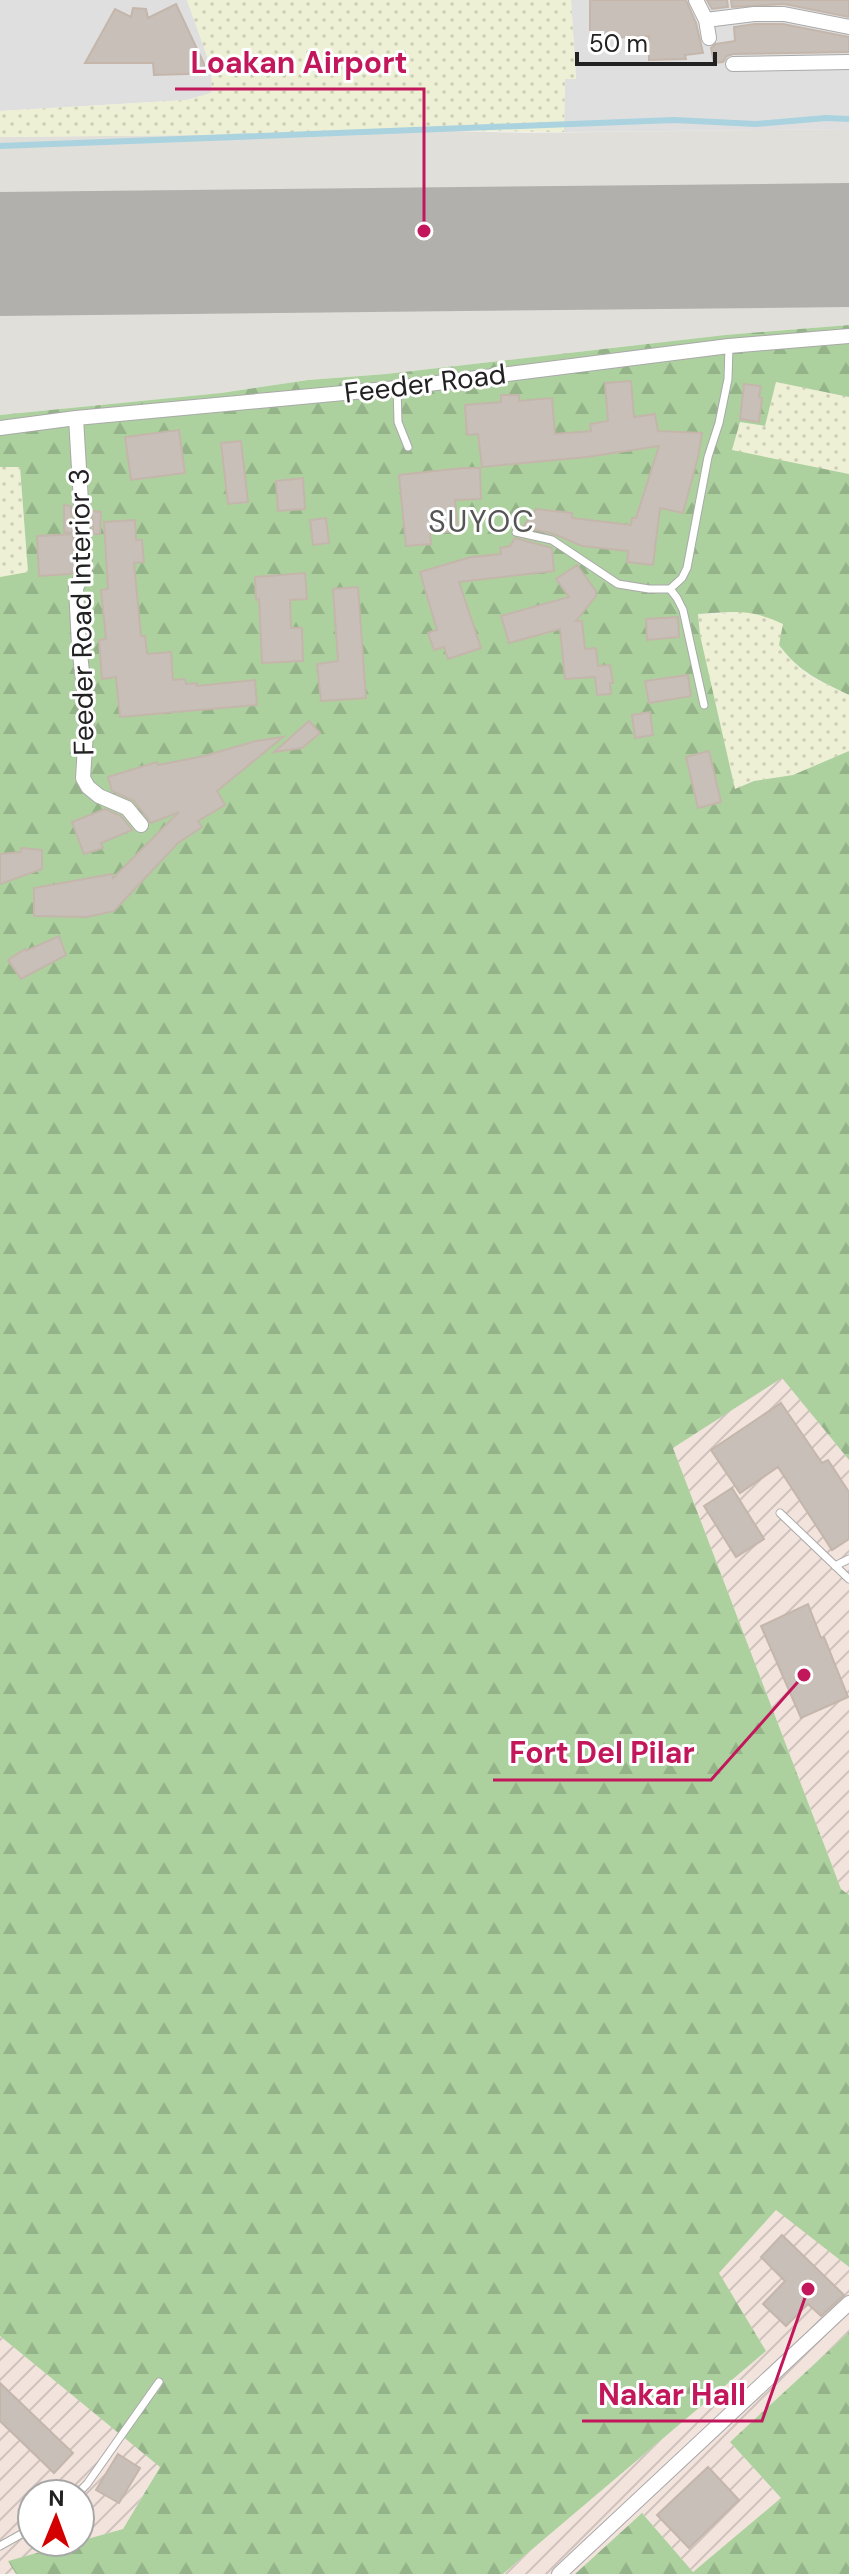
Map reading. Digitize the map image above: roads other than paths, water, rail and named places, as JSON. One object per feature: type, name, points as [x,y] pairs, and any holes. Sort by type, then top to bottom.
[{"type":"street","points":[[696,0],[706,20],[709,38]]},
{"type":"street","points":[[706,20],[784,14],[849,27]]},
{"type":"street","points":[[733,64],[849,62]]},
{"type":"street","name":"Feeder Road","points":[[0,428],[397,388],[729,346],[849,336]]},
{"type":"street","name":"Feeder Road Interior 3","points":[[76,418],[85,569],[76,588],[87,716],[83,778],[99,796],[127,808],[141,825]]},
{"type":"street","points":[[559,2574],[849,2303]]},
{"type":"lane","points":[[516,532],[552,540],[618,584],[670,589],[682,578],[687,568],[708,457],[728,379],[729,346]]},
{"type":"lane","points":[[397,388],[398,422],[408,447]]},
{"type":"lane","points":[[670,589],[683,610],[704,705]]},
{"type":"lane","points":[[780,1513],[849,1579]]},
{"type":"lane","points":[[835,1566],[849,1559]]},
{"type":"lane","points":[[91,2478],[159,2382]]},
{"type":"waterway","points":[[0,146],[674,120],[756,124],[849,119]]},
{"type":"place","name":"Loakan Airport","points":[[424,231]]},
{"type":"place","name":"Fort Del Pilar","points":[[804,1675]]},
{"type":"place","name":"Nakar Hall","points":[[808,2289]]},
{"type":"district","name":"SUYOC","points":[[482,522]]}]
